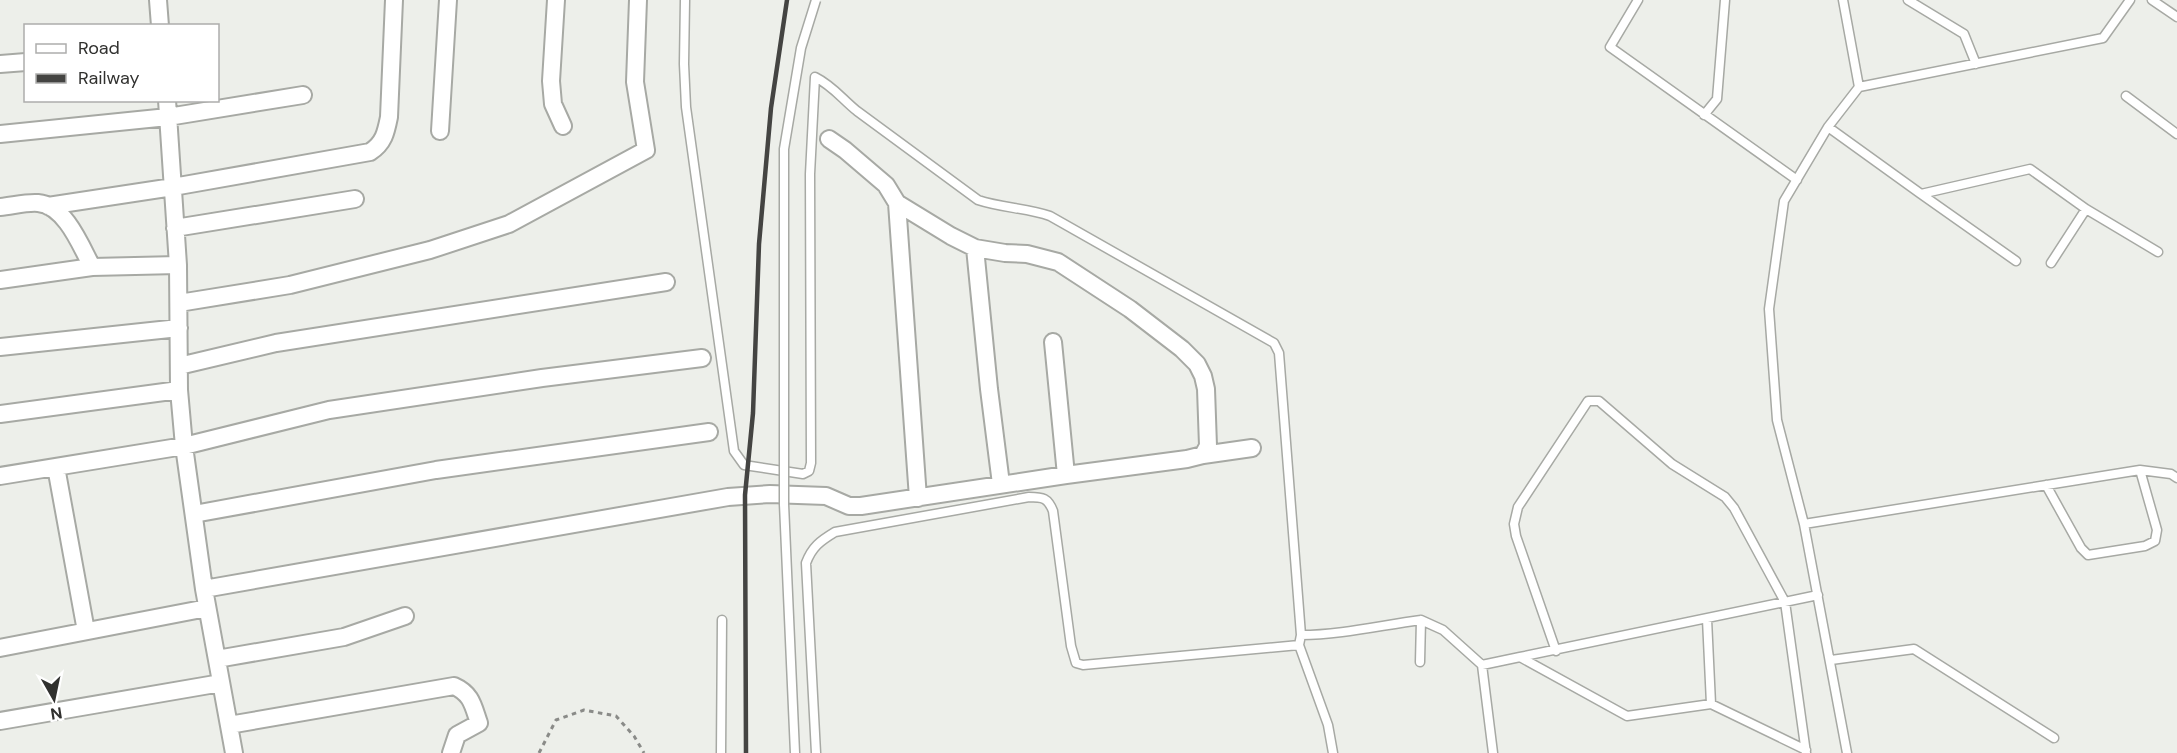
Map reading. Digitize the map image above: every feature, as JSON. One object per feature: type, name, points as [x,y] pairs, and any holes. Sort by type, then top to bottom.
[{"type":"street","points":[[158,0],[160,24]]},
{"type":"street","points":[[48,206],[173,187],[370,152],[380,146],[387,131],[394,0]]},
{"type":"street","points":[[440,130],[448,0]]},
{"type":"street","points":[[556,0],[553,104],[563,126]]},
{"type":"street","points":[[179,303],[290,285],[441,247],[509,224],[646,150],[635,82],[638,0]]},
{"type":"street","points":[[0,64],[24,62]]},
{"type":"street","points":[[0,134],[168,109],[303,95]]},
{"type":"street","points":[[168,109],[178,265],[179,390],[184,446],[207,608],[234,753]]},
{"type":"street","points":[[830,139],[886,185],[897,203],[951,236],[975,248],[1027,254],[1058,262],[1147,322],[1182,350],[1197,364],[1206,389],[1208,446],[1203,455]]},
{"type":"street","points":[[175,228],[355,199]]},
{"type":"street","points":[[0,207],[39,203],[48,206],[67,221],[92,267]]},
{"type":"street","points":[[897,203],[918,498]]},
{"type":"street","points":[[975,248],[1001,484]]},
{"type":"street","points":[[0,280],[92,267],[178,265]]},
{"type":"street","points":[[179,366],[276,343],[666,282]]},
{"type":"street","points":[[0,347],[179,328]]},
{"type":"street","points":[[1053,342],[1066,475]]},
{"type":"street","points":[[0,476],[184,446],[328,410],[542,378],[702,358]]},
{"type":"street","points":[[0,414],[179,390]]},
{"type":"street","points":[[194,514],[436,470],[709,432]]},
{"type":"street","points":[[204,589],[729,497],[770,494],[826,496],[849,506],[861,506],[1252,448]]},
{"type":"street","points":[[56,467],[86,631]]},
{"type":"street","points":[[0,648],[207,608]]},
{"type":"street","points":[[217,659],[344,637],[405,616]]},
{"type":"street","points":[[0,721],[221,683]]},
{"type":"street","points":[[229,725],[454,686],[465,691],[470,698],[479,723],[457,735],[451,753]]},
{"type":"lane","points":[[685,0],[686,107],[732,439],[739,461],[744,465],[802,474],[809,471],[811,463],[810,174],[815,77],[831,85],[857,111],[978,200],[992,205],[1035,211],[1050,216],[1274,343],[1279,353],[1301,635],[1299,645],[1328,725],[1333,753]]},
{"type":"lane","points":[[795,753],[784,504],[784,149],[801,48],[816,0]]},
{"type":"lane","points":[[1638,0],[1610,47],[1797,180]]},
{"type":"lane","points":[[1704,115],[1718,99],[1725,0]]},
{"type":"lane","points":[[1842,0],[1859,87]]},
{"type":"lane","points":[[1908,0],[1964,34],[1976,64]]},
{"type":"lane","points":[[1847,753],[1804,524],[1778,420],[1769,309],[1784,201],[1828,127],[1859,87],[2103,38],[2130,0]]},
{"type":"lane","points":[[2152,0],[2177,17]]},
{"type":"lane","points":[[2126,96],[2177,134]]},
{"type":"lane","points":[[1828,127],[2016,261]]},
{"type":"lane","points":[[1921,194],[2030,169],[2086,209],[2158,252]]},
{"type":"lane","points":[[2051,263],[2086,209]]},
{"type":"lane","points":[[1556,651],[1516,536],[1514,524],[1518,507],[1587,401],[1599,401],[1672,464],[1725,497],[1734,508],[1785,602],[1806,752]]},
{"type":"lane","points":[[1804,524],[2140,470],[2171,474],[2177,478]]},
{"type":"lane","points":[[2046,485],[2081,548],[2088,555],[2098,555],[2145,546],[2155,541],[2157,530],[2140,470]]},
{"type":"lane","points":[[816,753],[806,563],[810,551],[817,543],[835,532],[1029,497],[1042,497],[1049,502],[1053,511],[1071,646],[1076,663],[1083,665],[1299,645]]},
{"type":"lane","points":[[1482,665],[1818,595]]},
{"type":"lane","points":[[1707,619],[1711,704]]},
{"type":"lane","points":[[721,753],[722,620]]},
{"type":"lane","points":[[1301,635],[1328,635],[1345,630],[1422,620],[1443,630],[1482,665],[1493,753]]},
{"type":"lane","points":[[1420,662],[1422,620]]},
{"type":"lane","points":[[1831,660],[1914,649],[2054,738]]},
{"type":"lane","points":[[1520,657],[1627,716],[1711,704],[1806,752]]},
{"type":"path","points":[[539,753],[556,720],[584,710],[616,716],[644,753]]},
{"type":"railway","points":[[746,753],[745,495],[753,413],[759,244],[771,108],[787,0]]}]
